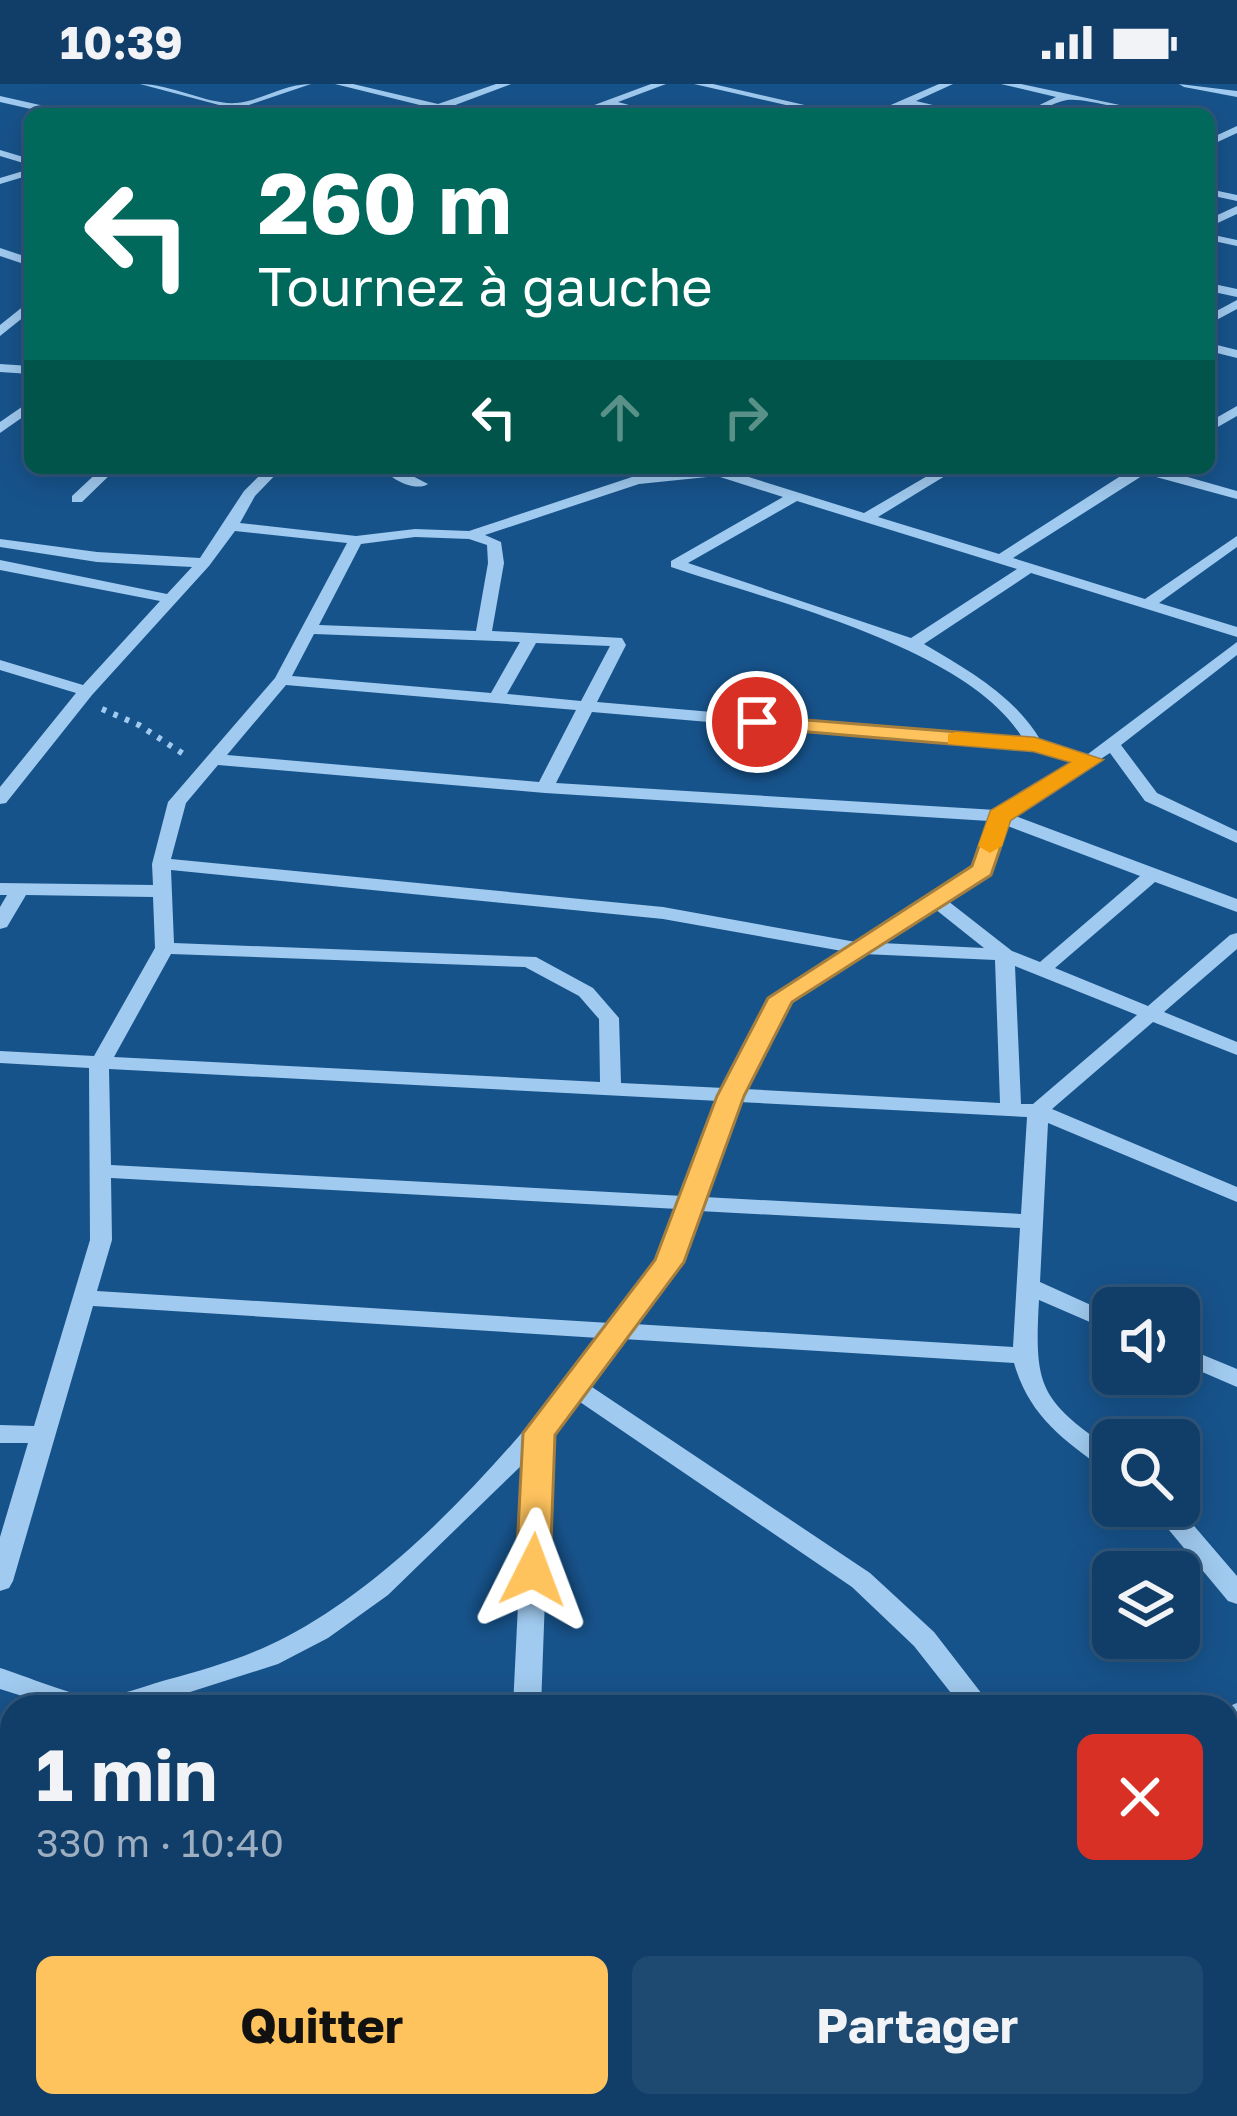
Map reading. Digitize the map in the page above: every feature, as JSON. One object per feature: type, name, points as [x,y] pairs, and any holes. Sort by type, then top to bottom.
[{"type":"street","points":[[149,84],[239,108]]},
{"type":"street","points":[[232,108],[306,84]]},
{"type":"street","points":[[340,84],[442,108]]},
{"type":"street","points":[[472,84],[493,88]]},
{"type":"street","points":[[438,107],[506,84]]},
{"type":"street","points":[[592,108],[661,84]]},
{"type":"street","points":[[699,84],[811,108]]},
{"type":"street","points":[[890,108],[948,84]]},
{"type":"street","points":[[1006,84],[1127,108]]},
{"type":"street","points":[[1184,84],[1237,94]]},
{"type":"street","points":[[1040,108],[1067,96]]},
{"type":"street","points":[[0,98],[42,108]]},
{"type":"street","points":[[905,102],[936,108]]},
{"type":"street","points":[[607,103],[630,108]]},
{"type":"street","points":[[0,332],[24,310]]},
{"type":"street","points":[[13,320],[24,320]]},
{"type":"street","points":[[0,429],[24,411]]},
{"type":"street","points":[[76,499],[103,474]]},
{"type":"street","points":[[0,799],[82,696],[204,563],[249,494],[269,474]]},
{"type":"street","points":[[394,474],[421,484]]},
{"type":"street","points":[[470,535],[637,480],[697,474]]},
{"type":"street","points":[[723,474],[1237,632]]},
{"type":"street","points":[[865,518],[941,474]]},
{"type":"street","points":[[1001,560],[1134,474]]},
{"type":"street","points":[[1164,474],[1237,495]]},
{"type":"street","points":[[794,497],[676,564],[913,644],[1004,705],[1026,725],[1035,745]]},
{"type":"street","points":[[231,526],[356,540],[415,533],[470,535],[494,542],[496,562],[483,635]]},
{"type":"street","points":[[0,1581],[100,1240],[99,1065],[165,949],[161,864],[177,802],[282,680],[356,540]]},
{"type":"street","points":[[1148,604],[1237,540]]},
{"type":"street","points":[[0,543],[97,557],[204,563]]},
{"type":"street","points":[[0,566],[171,598]]},
{"type":"street","points":[[913,644],[1029,568]]},
{"type":"street","points":[[311,629],[616,641],[545,788]]},
{"type":"street","points":[[496,699],[531,637]]},
{"type":"street","points":[[147,1695],[221,1675],[318,1631],[425,1546],[539,1433],[669,1262],[731,1096],[781,998],[983,870],[999,816],[1091,760],[1237,647]]},
{"type":"street","points":[[0,665],[82,696]]},
{"type":"street","points":[[282,680],[1035,745],[1091,760]]},
{"type":"street","points":[[1112,744],[1151,797],[1237,838]]},
{"type":"street","points":[[208,763],[999,816],[1237,906]]},
{"type":"street","points":[[161,864],[663,913],[859,948],[1005,955]]},
{"type":"street","points":[[1042,970],[1153,874]]},
{"type":"street","points":[[0,923],[10,890],[162,891]]},
{"type":"street","points":[[934,899],[1005,955],[1237,1049]]},
{"type":"street","points":[[1092,1448],[1052,1420],[1033,1394],[1024,1356],[1038,1112],[1237,939]]},
{"type":"street","points":[[165,949],[529,961],[586,992],[609,1018],[611,1090]]},
{"type":"street","points":[[1005,955],[1011,1110]]},
{"type":"street","points":[[0,1057],[1038,1112],[1237,1195]]},
{"type":"street","points":[[100,1171],[1031,1222]]},
{"type":"street","points":[[1028,1286],[1092,1315]]},
{"type":"street","points":[[83,1298],[1024,1356]]},
{"type":"street","points":[[1200,1362],[1237,1379]]},
{"type":"street","points":[[572,1384],[861,1580],[924,1639],[969,1695]]},
{"type":"street","points":[[528,1695],[539,1433]]},
{"type":"street","points":[[0,1434],[43,1435]]},
{"type":"street","points":[[1180,1527],[1237,1594]]},
{"type":"street","points":[[0,1678],[53,1695]]},
{"type":"path","points":[[82,696],[208,763]]},
{"type":"slow traffic","points":[[956,739],[1035,745],[1091,760],[999,816],[990,846]]},
{"type":"route","points":[[533,1570],[539,1433],[669,1262],[731,1096],[781,998],[983,870],[999,816],[1091,760],[1035,745],[757,722]]}]
